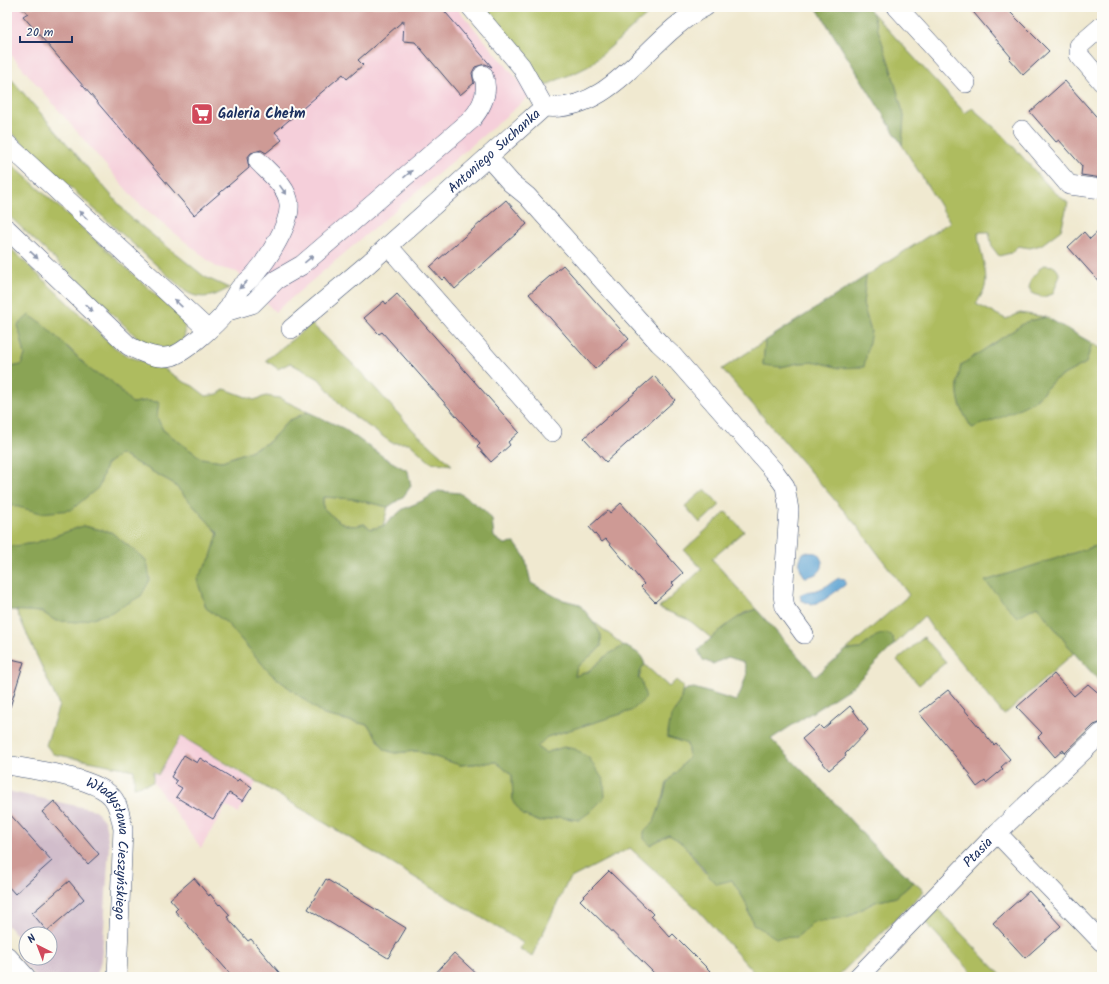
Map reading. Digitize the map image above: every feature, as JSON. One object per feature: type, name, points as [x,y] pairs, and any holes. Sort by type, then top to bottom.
[{"type":"street","points":[[471,7],[521,66],[544,107]]},
{"type":"street","name":"Antoniego Suchanka","points":[[292,329],[352,278],[544,107],[564,107],[603,92],[682,22],[705,7]]},
{"type":"street","points":[[897,7],[966,83]]},
{"type":"street","points":[[1102,26],[1079,46],[1079,56],[1102,82]]},
{"type":"street","points":[[226,312],[252,304],[276,280],[302,265],[471,120],[481,108],[486,94],[486,83],[483,75]]},
{"type":"street","points":[[1022,130],[1069,185],[1102,189]]},
{"type":"street","points":[[7,144],[207,329]]},
{"type":"street","points":[[488,157],[511,183],[527,196],[659,343],[673,356],[774,471],[785,486],[789,510],[783,595],[785,608],[804,634]]},
{"type":"street","points":[[7,229],[129,346],[143,354],[159,357],[173,356],[189,348],[226,312],[239,289],[254,275],[265,261],[288,219],[289,204],[286,192],[258,160]]},
{"type":"street","points":[[388,246],[552,432]]},
{"type":"street","name":"Ptasia","points":[[858,977],[997,833],[1102,733]]},
{"type":"street","name":"Władysława Cieszyńskiego","points":[[7,765],[90,782],[112,797],[120,813],[123,829],[117,976]]},
{"type":"street","points":[[997,833],[1102,942]]},
{"type":"street","points":[[7,956],[26,977]]},
{"type":"shaded area","points":[[7,7],[456,7],[531,95],[275,312],[237,272],[216,267],[137,202],[7,50]]},
{"type":"shaded area","points":[[160,723],[256,783],[238,813],[226,806],[201,848],[153,782],[155,732]]},
{"type":"shaded area","points":[[7,791],[95,810],[105,822],[109,845],[101,959],[99,969],[94,977],[36,977],[26,966],[58,966],[58,926],[18,926],[18,937],[7,925]]},
{"type":"green space","points":[[483,7],[656,7],[589,66],[545,86],[529,63]]},
{"type":"green space","points":[[816,7],[867,7],[872,12],[890,66],[904,116],[902,145]]},
{"type":"green space","points":[[872,12],[965,113],[972,108],[1003,135],[1051,189],[1068,203],[1061,230],[1041,245],[1030,248],[1018,246],[1011,253],[999,256],[992,247],[989,232],[978,232],[985,267],[986,281],[985,287],[976,304],[1006,319],[1020,313],[1046,317],[1026,322],[961,365],[958,383],[960,405],[972,428],[1036,400],[1054,380],[1086,363],[1092,343],[1102,349],[1102,544],[986,581],[1037,606],[1074,653],[1004,715],[932,628],[924,616],[894,645],[893,637],[868,642],[860,649],[846,650],[909,595],[857,526],[722,369],[765,341],[763,364],[781,367],[798,363],[818,362],[839,368],[871,332],[863,304],[866,276],[950,222],[902,145],[904,116],[890,66]]},
{"type":"green space","points":[[7,74],[130,217],[205,277],[229,288],[218,294],[207,297],[196,296],[185,291],[28,149],[7,128]]},
{"type":"green space","points":[[7,160],[176,313],[184,325],[185,332],[183,340],[168,349],[144,344],[7,214]]},
{"type":"green space","points":[[7,245],[114,347],[127,356],[163,368],[182,381],[193,386],[206,396],[218,394],[225,389],[254,400],[266,396],[279,398],[308,412],[288,421],[269,442],[250,451],[222,461],[201,458],[163,430],[157,418],[158,402],[146,401],[132,403],[110,380],[93,372],[68,347],[18,325],[25,355],[21,365],[7,368]]},
{"type":"green space","points":[[1043,265],[1055,266],[1060,275],[1053,294],[1043,297],[1033,294],[1029,288],[1031,279]]},
{"type":"green space","points":[[866,276],[863,304],[871,332],[864,367],[839,368],[818,362],[798,363],[781,367],[763,365],[765,341]]},
{"type":"green space","points":[[29,315],[43,324],[93,372],[110,380],[132,403],[146,401],[159,402],[157,417],[163,430],[201,458],[222,461],[250,451],[269,442],[288,421],[308,412],[343,428],[385,458],[408,471],[411,486],[403,497],[388,507],[354,499],[323,497],[323,508],[346,525],[357,526],[364,524],[371,529],[383,526],[403,509],[424,500],[438,491],[460,493],[484,510],[492,519],[494,537],[504,544],[515,543],[525,557],[531,583],[560,599],[579,604],[593,621],[601,635],[601,647],[577,667],[575,676],[588,672],[607,655],[624,646],[638,653],[644,661],[645,665],[642,667],[638,678],[641,680],[646,698],[631,711],[547,737],[537,747],[545,753],[564,747],[575,749],[589,758],[604,781],[605,797],[590,812],[579,820],[559,817],[540,822],[523,815],[513,802],[512,775],[496,762],[460,765],[417,751],[395,753],[385,750],[368,725],[324,715],[270,673],[227,623],[206,608],[197,579],[211,557],[218,533],[173,483],[120,454],[106,465],[99,487],[71,510],[41,513],[7,504],[7,368],[21,365],[25,355],[18,325]]},
{"type":"green space","points":[[1046,317],[1092,343],[1086,363],[1054,380],[1036,400],[1002,417],[972,428],[960,405],[958,383],[961,365],[1026,322]]},
{"type":"green space","points":[[312,324],[357,368],[414,431],[452,465],[430,462],[409,443],[392,443],[344,409],[319,379],[290,363],[278,369],[266,360]]},
{"type":"green space","points":[[120,454],[173,483],[218,533],[211,557],[197,579],[206,608],[227,623],[270,673],[324,715],[368,725],[385,750],[395,753],[417,751],[460,765],[496,762],[512,775],[513,802],[540,822],[559,817],[579,820],[564,747],[545,753],[537,747],[547,737],[631,711],[642,667],[645,665],[669,687],[676,680],[683,686],[680,704],[671,716],[687,744],[689,757],[667,783],[654,822],[644,832],[650,845],[669,835],[680,840],[704,872],[732,880],[745,901],[753,924],[797,937],[813,922],[847,917],[875,902],[896,897],[914,882],[924,891],[837,977],[758,977],[697,909],[630,848],[569,879],[532,956],[520,949],[523,943],[181,736],[158,775],[153,772],[153,782],[134,787],[134,770],[53,754],[46,745],[59,705],[16,610],[42,612],[56,621],[147,561],[111,532],[83,526],[35,543],[7,547],[7,504],[15,506],[99,487],[106,465]]},
{"type":"green space","points":[[705,489],[720,505],[700,523],[685,506]]},
{"type":"green space","points":[[323,497],[354,499],[388,507],[383,526],[371,529],[364,524],[357,526],[346,525],[323,508]]},
{"type":"green space","points":[[726,512],[744,531],[712,559],[756,609],[744,613],[711,638],[689,620],[659,608],[702,569],[684,550]]},
{"type":"green space","points":[[83,526],[111,532],[147,561],[150,580],[141,596],[110,613],[78,622],[56,621],[42,612],[7,610],[7,547],[35,543]]},
{"type":"green space","points":[[1102,544],[1102,684],[1074,653],[1037,606],[1017,617],[985,581]]},
{"type":"green space","points":[[756,609],[816,676],[846,650],[860,649],[876,636],[886,633],[893,637],[894,645],[853,686],[771,739],[832,800],[871,843],[914,882],[896,897],[875,902],[847,917],[813,922],[797,937],[776,938],[753,924],[745,901],[732,880],[716,884],[689,851],[676,839],[669,835],[650,845],[644,839],[644,832],[654,822],[667,783],[689,757],[687,744],[667,737],[671,716],[680,704],[682,693],[687,689],[694,688],[736,701],[747,673],[744,662],[728,657],[713,664],[703,660],[698,650],[732,621]]},
{"type":"green space","points":[[593,621],[624,646],[607,655],[587,672],[575,676],[577,667],[601,647],[601,635]]},
{"type":"green space","points":[[924,637],[946,662],[919,685],[897,660]]},
{"type":"green space","points":[[938,909],[1003,977],[976,977],[925,922]]},
{"type":"water","points":[[804,552],[817,553],[822,562],[819,572],[805,577],[801,571],[800,565],[800,559]]},
{"type":"water","points":[[839,578],[845,579],[845,585],[824,600],[812,605],[801,600],[800,595],[803,593],[819,589]]},
{"type":"building","name":"Galeria Chełm","points":[[20,7],[441,7],[492,67],[485,64],[475,67],[472,73],[474,83],[460,95],[415,42],[403,41],[404,20],[358,60],[363,65],[347,79],[343,74],[275,132],[282,140],[266,153],[261,150],[251,153],[247,158],[249,168],[194,215],[23,16],[28,13]]},
{"type":"building","points":[[969,7],[1005,7],[1049,51],[1023,75],[1009,59],[1011,57]]},
{"type":"building","points":[[1065,81],[1102,123],[1102,178],[1081,175],[1082,166],[1059,140],[1056,142],[1030,112]]},
{"type":"building","points":[[506,200],[527,224],[455,289],[445,277],[442,280],[430,267]]},
{"type":"building","points":[[1102,228],[1102,285],[1068,247],[1084,232],[1090,239]]},
{"type":"building","points":[[563,265],[629,339],[595,369],[529,294]]},
{"type":"building","points":[[397,294],[519,432],[508,442],[510,445],[491,462],[477,446],[480,443],[382,332],[379,334],[364,318],[384,301],[386,304]]},
{"type":"building","points":[[654,376],[675,400],[606,462],[584,438]]},
{"type":"building","points":[[621,503],[683,573],[672,583],[674,585],[655,602],[641,587],[644,584],[606,539],[602,542],[589,527],[608,510],[610,513]]},
{"type":"building","points":[[7,658],[24,662],[10,707],[7,707]]},
{"type":"building","points":[[1054,674],[1074,696],[1088,684],[1102,696],[1102,722],[1094,725],[1065,753],[1063,750],[1055,757],[1038,737],[1042,733],[1017,707]]},
{"type":"building","points":[[948,690],[994,745],[996,743],[1010,759],[1001,767],[1003,769],[986,783],[985,781],[977,787],[969,776],[971,775],[919,713]]},
{"type":"building","points":[[850,706],[868,730],[845,754],[846,756],[829,770],[802,739],[819,725],[823,729]]},
{"type":"building","points":[[184,755],[197,763],[200,758],[237,781],[239,779],[252,787],[243,801],[229,793],[213,819],[176,797],[182,788],[175,784],[177,781],[171,777]]},
{"type":"building","points":[[54,801],[99,854],[88,864],[42,812]]},
{"type":"building","points":[[7,811],[52,861],[15,894],[7,885]]},
{"type":"building","points":[[609,871],[653,914],[651,916],[670,937],[673,934],[716,977],[658,977],[580,900]]},
{"type":"building","points":[[194,878],[209,896],[210,894],[230,915],[227,917],[248,941],[251,939],[283,977],[233,977],[175,911],[178,908],[170,899]]},
{"type":"building","points":[[326,879],[406,928],[388,958],[308,909]]},
{"type":"building","points":[[69,881],[84,899],[53,926],[43,926],[32,913]]},
{"type":"building","points":[[1029,891],[1061,926],[1025,958],[993,923]]},
{"type":"building","points":[[454,953],[480,977],[432,977]]},
{"type":"place","name":"Galeria Chełm","points":[[202,114]]}]
